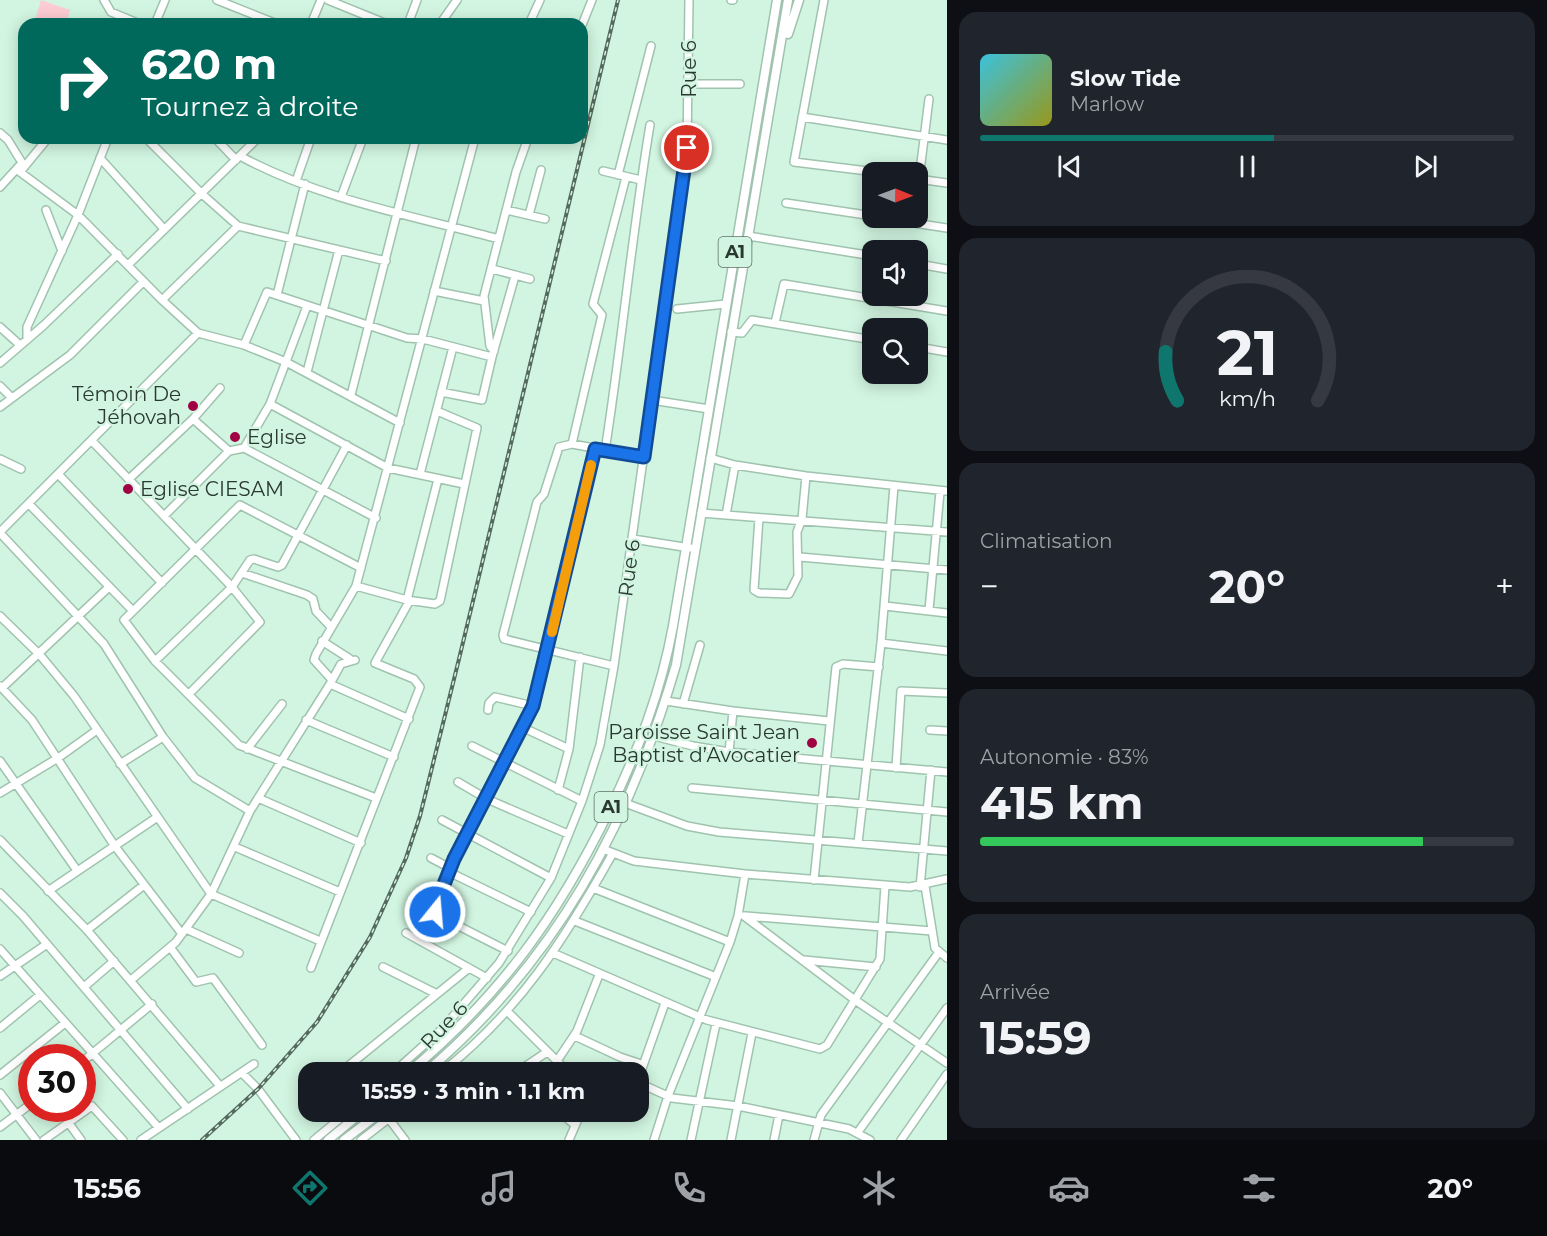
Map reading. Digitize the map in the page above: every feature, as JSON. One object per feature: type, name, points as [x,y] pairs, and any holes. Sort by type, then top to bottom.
[{"type":"main road","name":"A1","points":[[436,1062],[491,1010],[544,949],[603,849],[654,736],[666,700],[676,665],[709,409],[775,0]]},
{"type":"main road","name":"A1","points":[[420,1062],[471,1016],[515,966],[545,925],[585,860],[630,768],[656,699],[701,513],[788,0]]},
{"type":"main road","points":[[780,54],[799,0]]},
{"type":"main road","points":[[328,1140],[350,1122]]},
{"type":"main road","points":[[344,1140],[368,1122]]},
{"type":"street","points":[[104,0],[111,12],[126,18]]},
{"type":"street","points":[[158,18],[165,0]]},
{"type":"street","points":[[217,0],[262,18]]},
{"type":"street","points":[[314,18],[321,0]]},
{"type":"street","points":[[328,0],[372,18]]},
{"type":"street","points":[[410,18],[417,0]]},
{"type":"street","points":[[444,18],[457,0]]},
{"type":"street","points":[[532,18],[540,0]]},
{"type":"street","points":[[585,18],[592,0]]},
{"type":"street","name":"Rue 6","points":[[405,1062],[443,1028],[508,951],[551,878],[582,801],[601,742],[633,539],[686,159],[690,84],[689,0]]},
{"type":"street","points":[[824,0],[794,162],[862,170]]},
{"type":"street","points":[[572,444],[602,315],[592,304],[651,46]]},
{"type":"street","points":[[690,84],[740,84]]},
{"type":"street","points":[[920,162],[929,99]]},
{"type":"street","points":[[802,117],[947,141]]},
{"type":"street","points":[[605,451],[621,351],[641,180],[650,125]]},
{"type":"street","points":[[0,133],[8,140],[23,165]]},
{"type":"street","points":[[0,187],[42,144]]},
{"type":"street","points":[[27,339],[27,327],[78,215],[106,144]]},
{"type":"street","points":[[153,144],[201,194],[238,226],[386,261]]},
{"type":"street","points":[[222,144],[238,158],[341,197],[499,239]]},
{"type":"street","points":[[129,264],[252,144]]},
{"type":"street","points":[[296,181],[309,144]]},
{"type":"street","points":[[341,197],[361,144]]},
{"type":"street","points":[[351,395],[415,144]]},
{"type":"street","points":[[409,718],[331,682],[314,660],[322,641],[356,586],[376,518],[472,144]]},
{"type":"street","points":[[493,354],[484,301],[506,210],[526,144]]},
{"type":"street","points":[[100,158],[164,229]]},
{"type":"street","points":[[23,165],[20,172],[78,215],[129,264],[143,282],[198,333],[244,345],[286,362],[400,423]]},
{"type":"street","points":[[529,215],[541,170]]},
{"type":"street","points":[[603,171],[641,180]]},
{"type":"street","points":[[928,180],[947,183]]},
{"type":"street","points":[[277,295],[305,184]]},
{"type":"street","points":[[786,203],[862,214]]},
{"type":"street","points":[[46,210],[62,251]]},
{"type":"street","points":[[506,210],[545,219]]},
{"type":"street","points":[[928,225],[947,228]]},
{"type":"street","points":[[162,300],[238,226]]},
{"type":"street","points":[[748,236],[862,254]]},
{"type":"street","points":[[307,372],[339,250]]},
{"type":"street","points":[[0,363],[118,254]]},
{"type":"street","points":[[928,266],[947,269]]},
{"type":"street","points":[[492,269],[530,279]]},
{"type":"street","points":[[441,392],[482,400],[516,276]]},
{"type":"street","points":[[0,407],[70,355],[143,282]]},
{"type":"street","points":[[775,323],[784,284],[947,311]]},
{"type":"street","points":[[434,291],[484,301]]},
{"type":"street","points":[[244,345],[265,293],[407,338],[423,339],[493,354]]},
{"type":"street","points":[[677,309],[726,304]]},
{"type":"street","points":[[244,448],[270,404],[307,306]]},
{"type":"street","points":[[731,332],[742,333],[750,320],[862,337]]},
{"type":"street","points":[[0,327],[20,345]]},
{"type":"street","points":[[198,333],[93,442],[0,533],[104,644],[163,737],[199,782],[250,811]]},
{"type":"street","points":[[420,474],[453,347]]},
{"type":"street","points":[[928,349],[947,352]]},
{"type":"street","points":[[0,386],[12,398]]},
{"type":"street","points":[[130,478],[193,420],[220,388]]},
{"type":"street","points":[[652,400],[709,409]]},
{"type":"street","points":[[270,404],[388,468],[464,484]]},
{"type":"street","points":[[356,586],[408,600],[435,604],[440,601],[477,428],[437,411]]},
{"type":"street","points":[[193,420],[229,451]]},
{"type":"street","points":[[93,442],[232,587],[260,622],[189,694]]},
{"type":"street","points":[[614,666],[504,639],[503,635],[537,502],[544,494],[560,447],[572,444],[644,457]]},
{"type":"street","points":[[155,661],[232,587],[252,559],[280,567],[347,446]]},
{"type":"street","points":[[164,516],[229,451],[244,448],[376,518]]},
{"type":"street","points":[[508,951],[437,915],[435,907],[450,870],[524,728],[533,706],[595,449]]},
{"type":"street","points":[[710,458],[735,465],[806,476],[944,492],[936,531],[929,610]]},
{"type":"street","points":[[0,459],[21,469]]},
{"type":"street","points":[[726,515],[735,465]]},
{"type":"street","points":[[59,475],[162,584]]},
{"type":"street","points":[[759,518],[756,593],[789,594],[798,576],[800,557],[797,532],[802,519],[806,476]]},
{"type":"street","points":[[311,968],[320,941],[362,843],[376,798],[420,687],[419,682],[376,664],[375,661],[408,600],[438,479]]},
{"type":"street","points":[[858,843],[879,667],[894,486]]},
{"type":"street","points":[[29,504],[133,611]]},
{"type":"street","points":[[361,568],[240,505],[126,617],[125,623],[155,661],[239,745],[376,798]]},
{"type":"street","points":[[701,513],[947,532]]},
{"type":"street","points":[[633,539],[691,548]]},
{"type":"street","points":[[800,557],[947,570]]},
{"type":"street","points":[[242,573],[307,595],[313,599],[316,611],[332,627]]},
{"type":"street","points":[[109,587],[40,655],[1,687],[32,720],[114,845],[184,932],[239,953]]},
{"type":"street","points":[[885,606],[947,613]]},
{"type":"street","points":[[0,616],[40,655],[74,696],[156,818],[211,894],[320,941]]},
{"type":"street","points":[[131,980],[184,932],[211,894],[250,811],[280,760],[341,664],[353,660],[322,641]]},
{"type":"street","points":[[881,643],[947,651]]},
{"type":"street","points":[[683,704],[700,645]]},
{"type":"street","points":[[558,790],[569,749],[580,657]]},
{"type":"street","points":[[814,880],[816,839],[836,667],[843,664],[879,667]]},
{"type":"street","points":[[896,768],[901,691],[947,693]]},
{"type":"street","points":[[488,710],[489,703],[495,697],[533,706]]},
{"type":"street","points":[[666,700],[733,711],[829,721]]},
{"type":"street","points":[[247,749],[282,704]]},
{"type":"street","points":[[729,752],[733,711]]},
{"type":"street","points":[[306,720],[394,757]]},
{"type":"street","points":[[524,728],[569,749]]},
{"type":"street","points":[[0,793],[58,758],[97,729]]},
{"type":"street","points":[[930,729],[947,731]]},
{"type":"street","points":[[654,736],[729,752],[947,772]]},
{"type":"street","points":[[120,764],[163,737]]},
{"type":"street","points":[[472,746],[582,801]]},
{"type":"street","points":[[0,761],[76,869]]},
{"type":"street","points":[[931,770],[922,850],[922,887],[935,948],[947,958]]},
{"type":"street","points":[[458,782],[487,799],[568,834]]},
{"type":"street","points":[[692,788],[947,812]]},
{"type":"street","points":[[258,798],[362,843]]},
{"type":"street","points":[[625,803],[687,826],[720,832],[947,852]]},
{"type":"street","points":[[48,891],[76,869],[156,818]]},
{"type":"street","points":[[442,820],[551,878]]},
{"type":"street","points":[[0,840],[87,930],[220,1086]]},
{"type":"street","points":[[235,847],[340,892]]},
{"type":"street","points":[[603,849],[650,864],[745,874],[922,887],[947,879]]},
{"type":"street","points":[[454,1062],[489,1032],[553,953],[575,921],[613,853]]},
{"type":"street","points":[[431,858],[531,912]]},
{"type":"street","points":[[654,1140],[668,1096],[741,916],[745,874]]},
{"type":"street","points":[[87,930],[144,885]]},
{"type":"street","points":[[553,953],[598,975],[716,1024],[824,1048],[876,967],[882,949],[885,886]]},
{"type":"street","points":[[593,888],[730,942]]},
{"type":"street","points":[[0,893],[122,1030],[188,1109]]},
{"type":"street","points":[[741,916],[932,931]]},
{"type":"street","points":[[741,916],[947,1064]]},
{"type":"street","points":[[575,921],[716,977]]},
{"type":"street","points":[[406,933],[487,978]]},
{"type":"street","points":[[0,976],[47,944]]},
{"type":"street","points":[[170,947],[196,982],[213,978],[262,1045]]},
{"type":"street","points":[[0,948],[85,1044]]},
{"type":"street","points":[[814,1140],[817,1123],[939,952]]},
{"type":"street","points":[[802,959],[876,967]]},
{"type":"street","points":[[84,987],[114,961]]},
{"type":"street","points":[[383,967],[436,994]]},
{"type":"street","points":[[353,1062],[470,968]]},
{"type":"street","points":[[507,1011],[557,1060],[575,1036],[598,975]]},
{"type":"street","points":[[0,1028],[40,995]]},
{"type":"street","points":[[642,1062],[665,1003]]},
{"type":"street","points":[[96,1051],[152,1004]]},
{"type":"street","points":[[858,1132],[947,1008]]},
{"type":"street","points":[[0,1074],[65,1023]]},
{"type":"street","points":[[691,1140],[716,1024]]},
{"type":"street","points":[[731,1140],[752,1033]]},
{"type":"street","points":[[575,1036],[635,1062]]},
{"type":"street","points":[[532,1062],[547,1052]]},
{"type":"street","points":[[96,1056],[159,1128]]},
{"type":"street","points":[[141,1140],[254,1064]]},
{"type":"street","points":[[242,1073],[258,1089],[296,1140]]},
{"type":"street","points":[[901,1140],[947,1074]]},
{"type":"street","points":[[649,1087],[668,1096],[738,1106],[858,1132],[870,1140]]},
{"type":"street","points":[[0,1093],[36,1140]]},
{"type":"street","points":[[96,1110],[123,1140]]},
{"type":"street","points":[[0,1127],[17,1115]]},
{"type":"street","points":[[774,1140],[779,1115]]},
{"type":"street","points":[[44,1140],[68,1122],[81,1140]]},
{"type":"street","points":[[314,1140],[336,1122]]},
{"type":"street","points":[[361,1140],[385,1122]]},
{"type":"street","points":[[391,1122],[405,1140]]},
{"type":"street","points":[[569,1140],[574,1124],[572,1122]]},
{"type":"shaded area","points":[[41,0],[70,10],[68,18],[36,18]]},
{"type":"railway","points":[[588,124],[618,0]]},
{"type":"railway","points":[[202,1140],[258,1089],[317,1022],[370,937],[406,858],[420,816],[459,659],[583,144]]},
{"type":"slow traffic","points":[[552,632],[591,465]]},
{"type":"place","name":"Témoin De Jéhovah","points":[[193,406]]},
{"type":"place","name":"Eglise","points":[[235,437]]},
{"type":"place","name":"Eglise CIESAM","points":[[128,489]]},
{"type":"place","name":"Paroisse Saint Jean Baptist d’Avocatier","points":[[812,743]]},
{"type":"route","points":[[435,912],[454,859],[524,728],[533,706],[595,449],[644,457],[687,148]]}]
